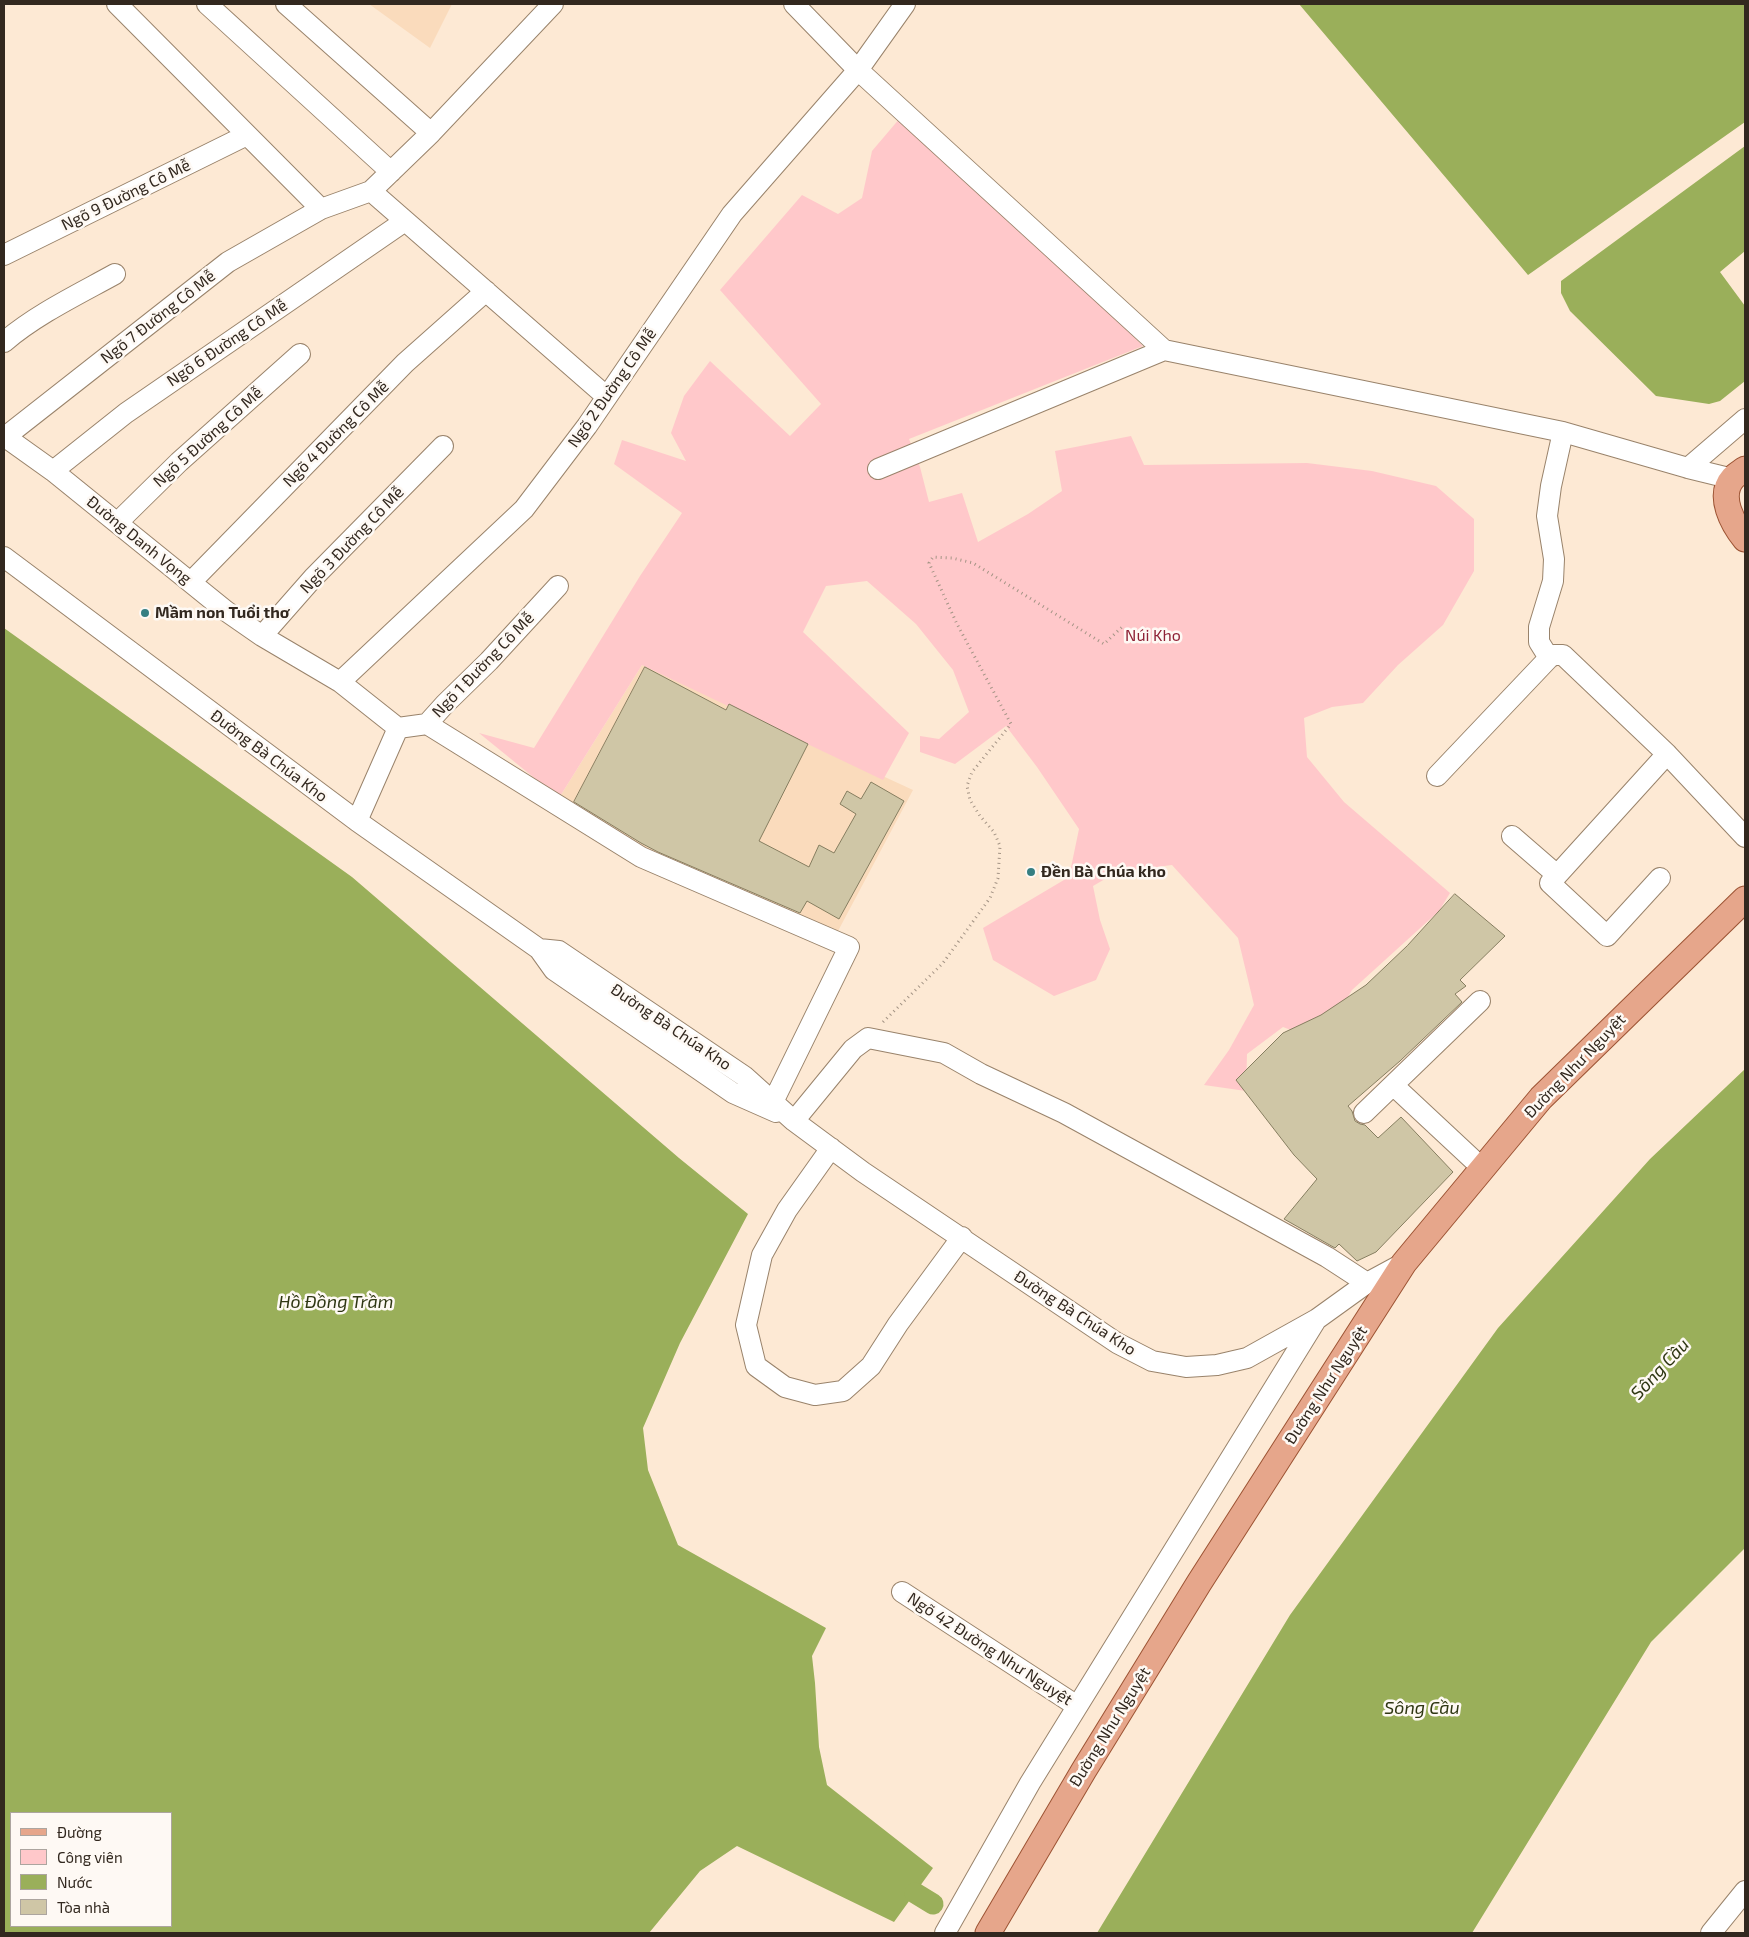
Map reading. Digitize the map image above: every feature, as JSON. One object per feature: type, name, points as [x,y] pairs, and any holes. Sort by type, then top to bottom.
[{"type":"main road","points":[[1739,474],[1726,490],[1730,514],[1737,529],[1745,539]]},
{"type":"main road","name":"Đường Như Nguyệt","points":[[988,1933],[1110,1727],[1199,1583],[1404,1263],[1541,1098],[1745,899]]},
{"type":"street","points":[[117,4],[321,209]]},
{"type":"street","points":[[207,4],[391,172]]},
{"type":"street","points":[[286,4],[431,133]]},
{"type":"street","points":[[553,4],[431,133],[371,191],[607,397]]},
{"type":"street","points":[[794,4],[858,70],[1164,350],[1563,432],[1688,468],[1739,474]]},
{"type":"street","name":"Ngõ 2 Đường Cô Mễ","points":[[340,682],[524,508],[607,397],[732,214],[858,70],[906,4]]},
{"type":"street","name":"Ngõ 9 Đường Cô Mễ","points":[[4,255],[247,135]]},
{"type":"street","name":"Ngõ 7 Đường Cô Mễ","points":[[4,437],[228,262],[321,209],[371,191]]},
{"type":"street","name":"Ngõ 6 Đường Cô Mễ","points":[[54,471],[126,413],[405,221]]},
{"type":"street","points":[[4,342],[16,332],[61,304],[115,274]]},
{"type":"street","name":"Ngõ 4 Đường Cô Mễ","points":[[191,582],[405,363],[486,291]]},
{"type":"street","points":[[878,469],[1164,350]]},
{"type":"street","name":"Ngõ 5 Đường Cô Mễ","points":[[118,522],[179,462],[300,354]]},
{"type":"street","points":[[1688,468],[1745,419]]},
{"type":"street","points":[[1549,658],[1539,642],[1539,627],[1553,581],[1554,559],[1547,516],[1551,486],[1563,432]]},
{"type":"street","name":"Đường Danh Vọng","points":[[4,437],[54,471],[226,610],[262,636],[340,682],[398,728]]},
{"type":"street","name":"Ngõ 3 Đường Cô Mễ","points":[[262,636],[313,578],[443,446]]},
{"type":"street","name":"Đường Bà Chúa Kho","points":[[4,558],[357,821],[539,949],[554,970],[733,1093],[794,1121]]},
{"type":"street","name":"Ngõ 1 Đường Cô Mễ","points":[[398,728],[427,724],[558,586]]},
{"type":"street","points":[[1438,776],[1549,658],[1554,654],[1563,655],[1667,754],[1745,837]]},
{"type":"street","points":[[427,724],[641,857],[849,947],[773,1102]]},
{"type":"street","points":[[357,821],[398,728]]},
{"type":"street","points":[[1660,878],[1607,936],[1550,883],[1667,754]]},
{"type":"street","points":[[1512,836],[1557,875]]},
{"type":"street","name":"Đường Bà Chúa Kho","points":[[539,949],[559,951],[744,1076],[794,1121],[863,1172],[1117,1343],[1152,1361],[1186,1367],[1217,1365],[1247,1358],[1317,1319],[1367,1283],[1404,1263]]},
{"type":"street","points":[[1364,1113],[1480,1001]]},
{"type":"street","points":[[794,1121],[853,1049],[868,1038],[944,1054],[981,1074],[1064,1113],[1327,1257],[1367,1283]]},
{"type":"street","points":[[1393,1085],[1482,1168]]},
{"type":"street","points":[[831,1148],[787,1210],[762,1255],[746,1324],[756,1366],[785,1387],[816,1395],[843,1391],[871,1366],[898,1324],[962,1237]]},
{"type":"street","points":[[945,1933],[1030,1783],[1317,1319]]},
{"type":"street","name":"Ngõ 42 Đường Như Nguyệt","points":[[902,1592],[1077,1706]]},
{"type":"street","points":[[1711,1933],[1745,1891]]},
{"type":"path","points":[[883,1023],[942,963],[990,898],[998,878],[1000,865],[1000,846],[994,832],[980,816],[970,800],[967,786],[972,772],[1011,724],[956,624],[929,563],[931,559],[933,557],[952,558],[973,562],[1104,644],[1122,627]]},
{"type":"shaded area","points":[[369,4],[452,4],[430,48]]},
{"type":"shaded area","points":[[642,665],[913,790],[838,931],[656,861],[559,798]]},
{"type":"green space","name":"Núi Kho","points":[[906,111],[1143,346],[909,439],[920,467],[929,502],[962,493],[978,542],[1028,514],[1062,491],[1055,451],[1131,436],[1144,465],[1307,463],[1372,471],[1436,486],[1474,519],[1474,571],[1443,625],[1398,665],[1363,703],[1332,707],[1304,718],[1307,757],[1344,802],[1450,893],[1439,911],[1352,990],[1334,1021],[1309,1037],[1283,1027],[1247,1054],[1246,1091],[1204,1085],[1229,1050],[1254,1005],[1238,938],[1172,865],[1117,872],[1093,886],[1100,920],[1110,949],[1096,980],[1054,996],[993,960],[983,928],[1069,877],[1079,829],[1037,767],[1006,726],[955,764],[920,752],[920,736],[939,739],[969,712],[953,670],[916,624],[867,581],[826,586],[803,632],[909,733],[883,780],[642,665],[559,798],[479,733],[534,748],[640,576],[682,513],[614,464],[622,440],[686,461],[671,433],[684,396],[710,361],[790,436],[821,404],[720,290],[802,195],[838,214],[862,198],[872,151]]},
{"type":"water","points":[[1299,4],[1745,4],[1745,122],[1528,275]]},
{"type":"water","points":[[1745,146],[1745,251],[1720,272],[1745,306],[1745,381],[1720,401],[1709,404],[1656,396],[1570,311],[1561,293],[1561,281]]},
{"type":"water","name":"Hồ Đồng Trầm","points":[[4,628],[352,877],[679,1158],[748,1214],[680,1343],[643,1428],[648,1470],[678,1545],[826,1628],[812,1656],[819,1747],[827,1785],[933,1868],[894,1922],[737,1846],[700,1871],[649,1933],[4,1933]]},
{"type":"water","name":"Sông Cầu","points":[[1745,1069],[1745,1548],[1651,1642],[1472,1933],[1097,1933],[1290,1615],[1498,1328],[1650,1159]]},
{"type":"building","points":[[645,667],[726,710],[729,704],[808,744],[759,841],[809,867],[819,845],[834,853],[856,814],[840,804],[847,791],[861,799],[871,782],[904,801],[839,919],[807,901],[800,913],[658,852],[574,802]]},
{"type":"building","points":[[1455,894],[1505,936],[1460,980],[1466,986],[1455,994],[1462,1002],[1400,1061],[1348,1106],[1352,1111],[1355,1121],[1365,1125],[1378,1138],[1401,1117],[1453,1172],[1376,1252],[1357,1261],[1339,1244],[1335,1248],[1284,1219],[1317,1179],[1294,1155],[1236,1080],[1283,1033],[1321,1015],[1366,985],[1407,946]]},
{"type":"waterway","points":[[915,1893],[933,1904]]},
{"type":"place","name":"Mầm non Tuổi thơ","points":[[145,613]]},
{"type":"place","name":"Đền Bà Chúa kho","points":[[1031,872]]}]
